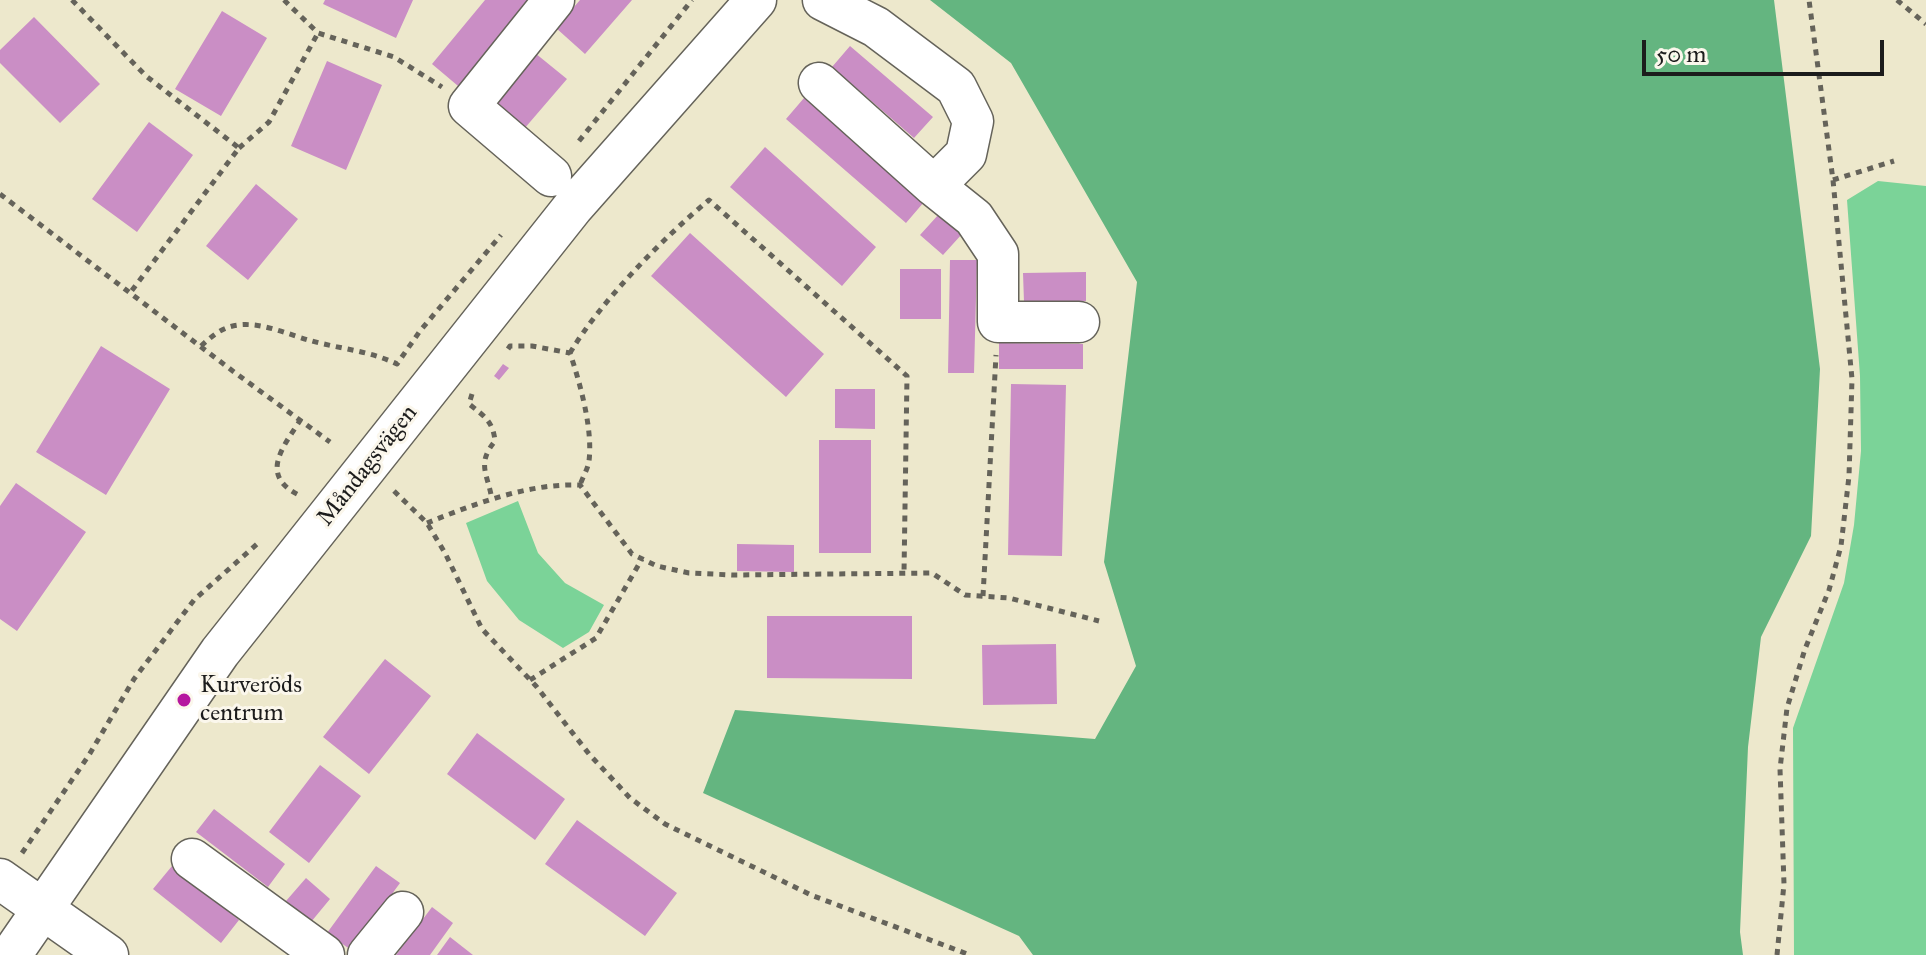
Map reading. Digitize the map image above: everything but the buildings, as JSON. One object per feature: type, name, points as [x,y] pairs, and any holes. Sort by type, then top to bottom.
[{"type":"street","points":[[551,176],[469,106],[554,0]]},
{"type":"street","name":"Måndagsvägen","points":[[11,955],[220,652],[573,207],[756,0]]},
{"type":"street","points":[[823,0],[876,27],[956,87],[973,121],[966,154],[934,186]]},
{"type":"street","points":[[819,83],[974,218],[998,254],[998,322],[1079,322]]},
{"type":"street","points":[[192,859],[324,955]]},
{"type":"street","points":[[1,880],[108,955]]},
{"type":"street","points":[[368,955],[403,912]]},
{"type":"path","points":[[72,0],[146,76],[239,148]]},
{"type":"path","points":[[284,0],[318,33],[394,57],[469,106]]},
{"type":"path","points":[[551,176],[692,0]]},
{"type":"path","points":[[1777,955],[1784,884],[1780,769],[1787,708],[1805,649],[1829,590],[1841,546],[1849,476],[1852,379],[1833,180],[1809,0]]},
{"type":"path","points":[[1897,0],[1926,24]]},
{"type":"path","points":[[130,293],[239,148],[269,122],[318,33]]},
{"type":"path","points":[[1833,180],[1894,161]]},
{"type":"path","points":[[0,194],[330,442]]},
{"type":"path","points":[[580,485],[589,461],[587,424],[570,353],[579,337],[635,271],[709,200],[907,376],[904,573]]},
{"type":"path","points":[[390,376],[420,331],[509,226]]},
{"type":"path","points":[[983,596],[998,322]]},
{"type":"path","points":[[201,346],[225,328],[241,325],[262,327],[377,355],[397,364]]},
{"type":"path","points":[[501,357],[510,346],[532,346],[570,353]]},
{"type":"path","points":[[471,389],[469,404],[488,418],[494,428],[495,441],[484,456],[484,471],[492,500]]},
{"type":"path","points":[[301,419],[277,456],[277,469],[289,491],[302,497]]},
{"type":"path","points":[[291,508],[311,484]]},
{"type":"path","points":[[387,484],[427,523],[482,629],[530,680],[589,754],[630,798],[665,824],[811,895],[970,955]]},
{"type":"path","points":[[427,523],[492,500],[563,484],[580,485]]},
{"type":"path","points":[[580,485],[632,554],[657,566],[689,573],[733,575],[932,573],[965,595],[1009,598],[1099,621]]},
{"type":"path","points":[[1,880],[89,755],[134,679],[194,600],[261,541]]},
{"type":"path","points":[[530,680],[596,638],[642,559]]},
{"type":"green space","points":[[930,0],[1774,0],[1820,369],[1811,536],[1761,637],[1748,747],[1740,932],[1743,955],[1033,955],[1019,936],[703,793],[735,710],[1095,739],[1136,666],[1104,562],[1137,282],[1011,63]]},
{"type":"green space","points":[[1878,181],[1926,186],[1926,955],[1794,955],[1793,728],[1844,583],[1854,525],[1861,451],[1860,376],[1847,200]]},
{"type":"green space","points":[[518,501],[538,553],[565,583],[604,605],[589,632],[563,648],[519,620],[487,581],[466,523]]},
{"type":"place","name":"Kurveröds centrum","points":[[184,700]]}]
